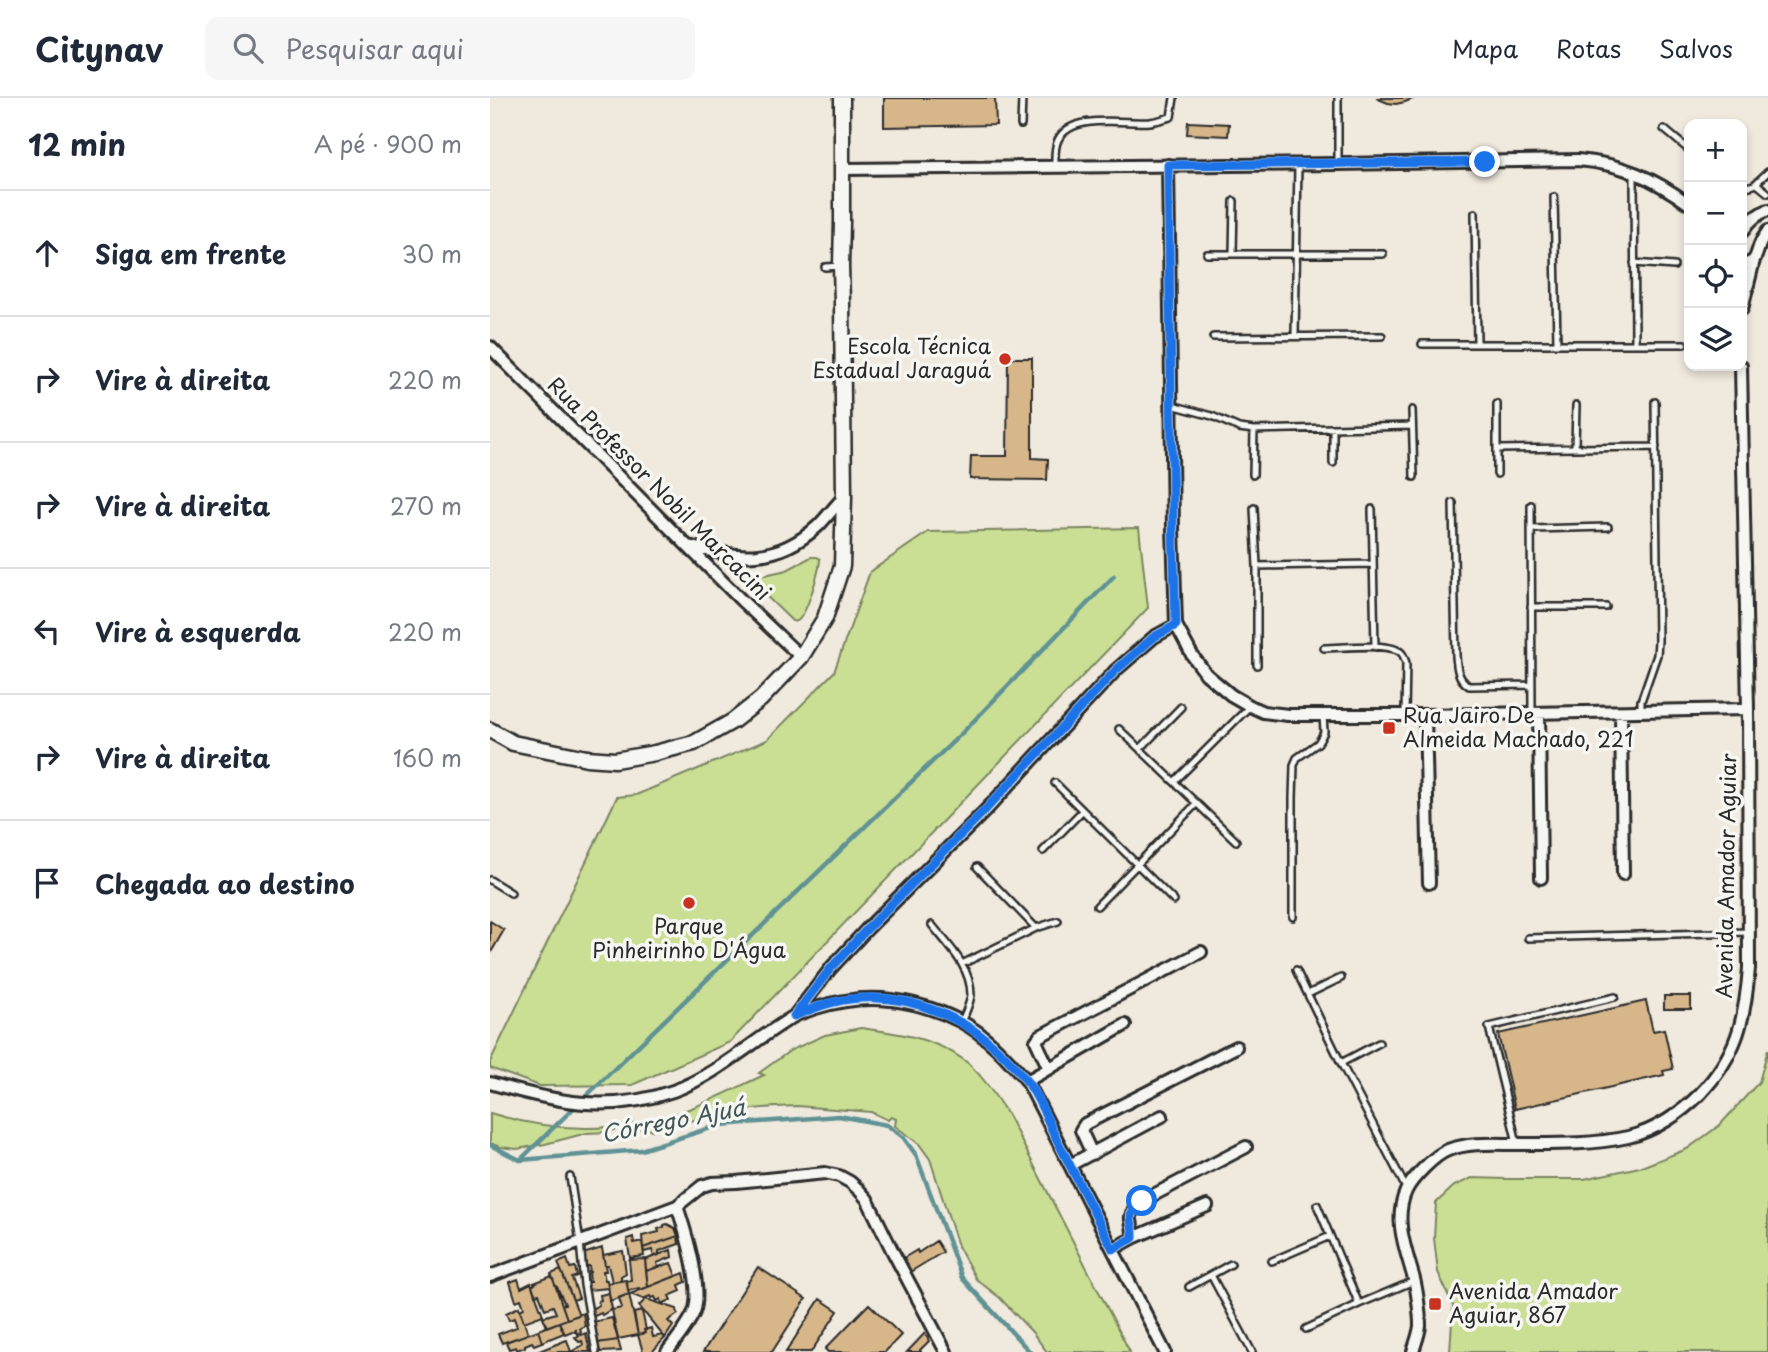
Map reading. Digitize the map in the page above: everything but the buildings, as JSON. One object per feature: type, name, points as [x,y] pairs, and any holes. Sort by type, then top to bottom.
[{"type":"street","points":[[490,730],[513,743],[572,756],[615,760],[694,743],[733,721],[761,699],[802,656],[825,618],[842,566],[842,98]]},
{"type":"street","points":[[842,169],[1578,160],[1604,162],[1634,172],[1684,201]]},
{"type":"street","points":[[1168,165],[1176,625],[1206,674],[1231,695],[1250,706],[1263,712],[1288,715],[1748,709]]},
{"type":"street","points":[[1747,225],[1758,214],[1768,209]]},
{"type":"street","points":[[1742,308],[1759,246],[1768,230]]},
{"type":"street","points":[[1747,232],[1756,239],[1759,246]]},
{"type":"street","points":[[1747,264],[1755,260]]},
{"type":"street","name":"Rua Professor Nobil Marcacini","points":[[490,347],[742,601],[802,656]]},
{"type":"street","name":"Avenida Amador Aguiar","points":[[1407,1190],[1425,1167],[1444,1152],[1466,1145],[1586,1142],[1630,1137],[1658,1126],[1680,1112],[1712,1081],[1728,1057],[1738,1034],[1747,1002],[1749,968],[1748,709],[1741,371]]},
{"type":"street","points":[[688,546],[744,556],[758,556],[781,549],[818,526],[844,497]]},
{"type":"street","points":[[794,1016],[849,948],[986,809],[1116,670],[1154,637],[1176,625]]},
{"type":"street","points":[[1621,712],[1623,874]]},
{"type":"street","points":[[1536,713],[1541,878]]},
{"type":"street","points":[[1425,715],[1429,883]]},
{"type":"street","points":[[1049,1069],[1036,1041],[1040,1036],[1201,952]]},
{"type":"street","points":[[490,1083],[563,1102],[599,1105],[642,1100],[674,1091],[707,1074],[794,1016],[834,1002],[860,999],[920,1004],[962,1022],[1005,1055],[1027,1082],[1165,1352]]},
{"type":"street","points":[[1027,1082],[1125,1025]]},
{"type":"street","points":[[1092,1154],[1081,1130],[1085,1124],[1236,1047]]},
{"type":"street","points":[[1070,1166],[1162,1116]]},
{"type":"street","points":[[1133,1238],[1131,1213],[1142,1201],[1246,1147]]},
{"type":"street","points":[[490,1276],[677,1206],[702,1186],[712,1182],[814,1173],[839,1176],[867,1199],[947,1352]]},
{"type":"street","points":[[1407,1190],[1400,1217],[1404,1248],[1414,1281],[1420,1328],[1413,1352]]},
{"type":"street","points":[[667,1352],[694,1313],[697,1300],[686,1234],[677,1206]]},
{"type":"street","points":[[1113,1249],[1207,1206]]},
{"type":"lane","points":[[1021,125],[1022,98]]},
{"type":"lane","points":[[1055,167],[1058,141],[1065,131],[1094,121],[1151,121],[1171,117],[1174,98]]},
{"type":"lane","points":[[1338,98],[1338,164]]},
{"type":"lane","points":[[1664,129],[1684,146]]},
{"type":"lane","points":[[1295,336],[1298,164]]},
{"type":"lane","points":[[1634,172],[1635,344]]},
{"type":"lane","points":[[1747,187],[1756,184],[1768,172]]},
{"type":"lane","points":[[1756,184],[1768,192]]},
{"type":"lane","points":[[1554,197],[1557,343]]},
{"type":"lane","points":[[1233,254],[1234,201]]},
{"type":"lane","points":[[1475,213],[1477,343]]},
{"type":"lane","points":[[1207,254],[1383,254]]},
{"type":"lane","points":[[1634,263],[1674,266]]},
{"type":"lane","points":[[825,267],[841,266]]},
{"type":"lane","points":[[1213,337],[1382,336]]},
{"type":"lane","points":[[1422,344],[1684,344]]},
{"type":"lane","points":[[1641,711],[1647,684],[1654,670],[1658,641],[1655,402]]},
{"type":"lane","points":[[1497,404],[1497,474]]},
{"type":"lane","points":[[1171,405],[1212,416],[1238,428],[1254,430],[1412,426]]},
{"type":"lane","points":[[1575,447],[1576,405]]},
{"type":"lane","points":[[1412,410],[1414,477]]},
{"type":"lane","points":[[1332,428],[1333,463]]},
{"type":"lane","points":[[1253,475],[1254,430]]},
{"type":"lane","points":[[1497,449],[1656,447]]},
{"type":"lane","points":[[1452,503],[1455,656],[1459,677],[1469,686],[1532,685]]},
{"type":"lane","points":[[1531,505],[1532,685],[1536,713]]},
{"type":"lane","points":[[1254,508],[1257,665]]},
{"type":"lane","points":[[1372,509],[1376,647]]},
{"type":"lane","points":[[1532,530],[1608,527]]},
{"type":"lane","points":[[1257,566],[1373,564]]},
{"type":"lane","points":[[1531,607],[1606,607]]},
{"type":"lane","points":[[1324,648],[1376,647],[1399,650],[1406,663],[1405,715]]},
{"type":"lane","points":[[1175,781],[1250,706]]},
{"type":"lane","points":[[1140,748],[1181,707]]},
{"type":"lane","points":[[1293,917],[1294,765],[1297,758],[1321,738],[1324,732],[1324,715]]},
{"type":"lane","points":[[1119,729],[1236,841]]},
{"type":"lane","points":[[1055,783],[1174,901]]},
{"type":"lane","points":[[1097,906],[1197,803]]},
{"type":"lane","points":[[1043,850],[1082,811]]},
{"type":"lane","points":[[977,867],[1036,928]]},
{"type":"lane","points":[[490,880],[511,893]]},
{"type":"lane","points":[[962,964],[1036,928],[1058,921]]},
{"type":"lane","points":[[932,925],[962,964],[969,983],[971,994],[962,1022]]},
{"type":"lane","points":[[1528,938],[1749,932]]},
{"type":"lane","points":[[1296,970],[1407,1190]]},
{"type":"lane","points":[[1308,994],[1341,978]]},
{"type":"lane","points":[[1518,1144],[1489,1027],[1615,998]]},
{"type":"lane","points":[[1341,1063],[1379,1043]]},
{"type":"lane","points":[[570,1177],[596,1352]]},
{"type":"lane","points":[[1317,1205],[1359,1304]]},
{"type":"lane","points":[[1272,1261],[1329,1236]]},
{"type":"lane","points":[[1189,1287],[1231,1264]]},
{"type":"lane","points":[[1211,1275],[1252,1352]]},
{"type":"lane","points":[[1306,1329],[1414,1281]]},
{"type":"green space","name":"Parque Pinheirinho D'Água","points":[[1139,528],[1148,608],[730,1042],[632,1085],[540,1086],[490,1068],[490,1062],[617,797],[636,795],[767,740],[834,672],[870,572],[928,532]]},
{"type":"green space","points":[[811,557],[820,559],[815,582],[801,618],[792,621],[756,586],[755,581],[760,576],[787,570]]},
{"type":"green space","points":[[861,1028],[914,1037],[940,1046],[964,1060],[982,1079],[1008,1115],[1130,1352],[1047,1352],[1000,1298],[976,1279],[958,1246],[930,1159],[919,1144],[895,1126],[896,1119],[891,1117],[888,1120],[871,1112],[797,1106],[776,1107],[729,1111],[656,1130],[624,1127],[608,1132],[587,1133],[517,1149],[490,1143],[490,1113],[539,1124],[588,1128],[613,1127],[662,1118],[706,1102],[764,1075],[759,1073],[791,1050],[825,1035]]},
{"type":"green space","points":[[1768,1049],[1768,1352],[1450,1352],[1453,1306],[1438,1272],[1434,1238],[1436,1203],[1454,1186],[1472,1178],[1584,1179],[1644,1166],[1687,1149],[1720,1125],[1759,1082]]},
{"type":"waterway","points":[[520,1160],[963,732],[1114,576]]},
{"type":"waterway","name":"Córrego Ajuá","points":[[490,1145],[520,1160],[641,1150],[720,1125],[839,1116],[887,1125],[903,1137],[916,1155],[962,1278],[1030,1352]]},
{"type":"place","name":"Escola Técnica Estadual Jaraguá","points":[[1005,359]]},
{"type":"place","name":"Rua Jairo De Almeida Machado, 221","points":[[1389,728]]},
{"type":"place","name":"Parque Pinheirinho D'Água","points":[[689,903]]},
{"type":"place","name":"Avenida Amador Aguiar, 867","points":[[1435,1304]]},
{"type":"route","points":[[1142,1201],[1131,1213],[1133,1238],[1113,1249],[1027,1082],[1005,1055],[962,1022],[920,1004],[891,1000],[834,1002],[794,1016],[831,968],[867,929],[986,809],[1116,670],[1154,637],[1176,625],[1168,165],[1485,162]]}]
